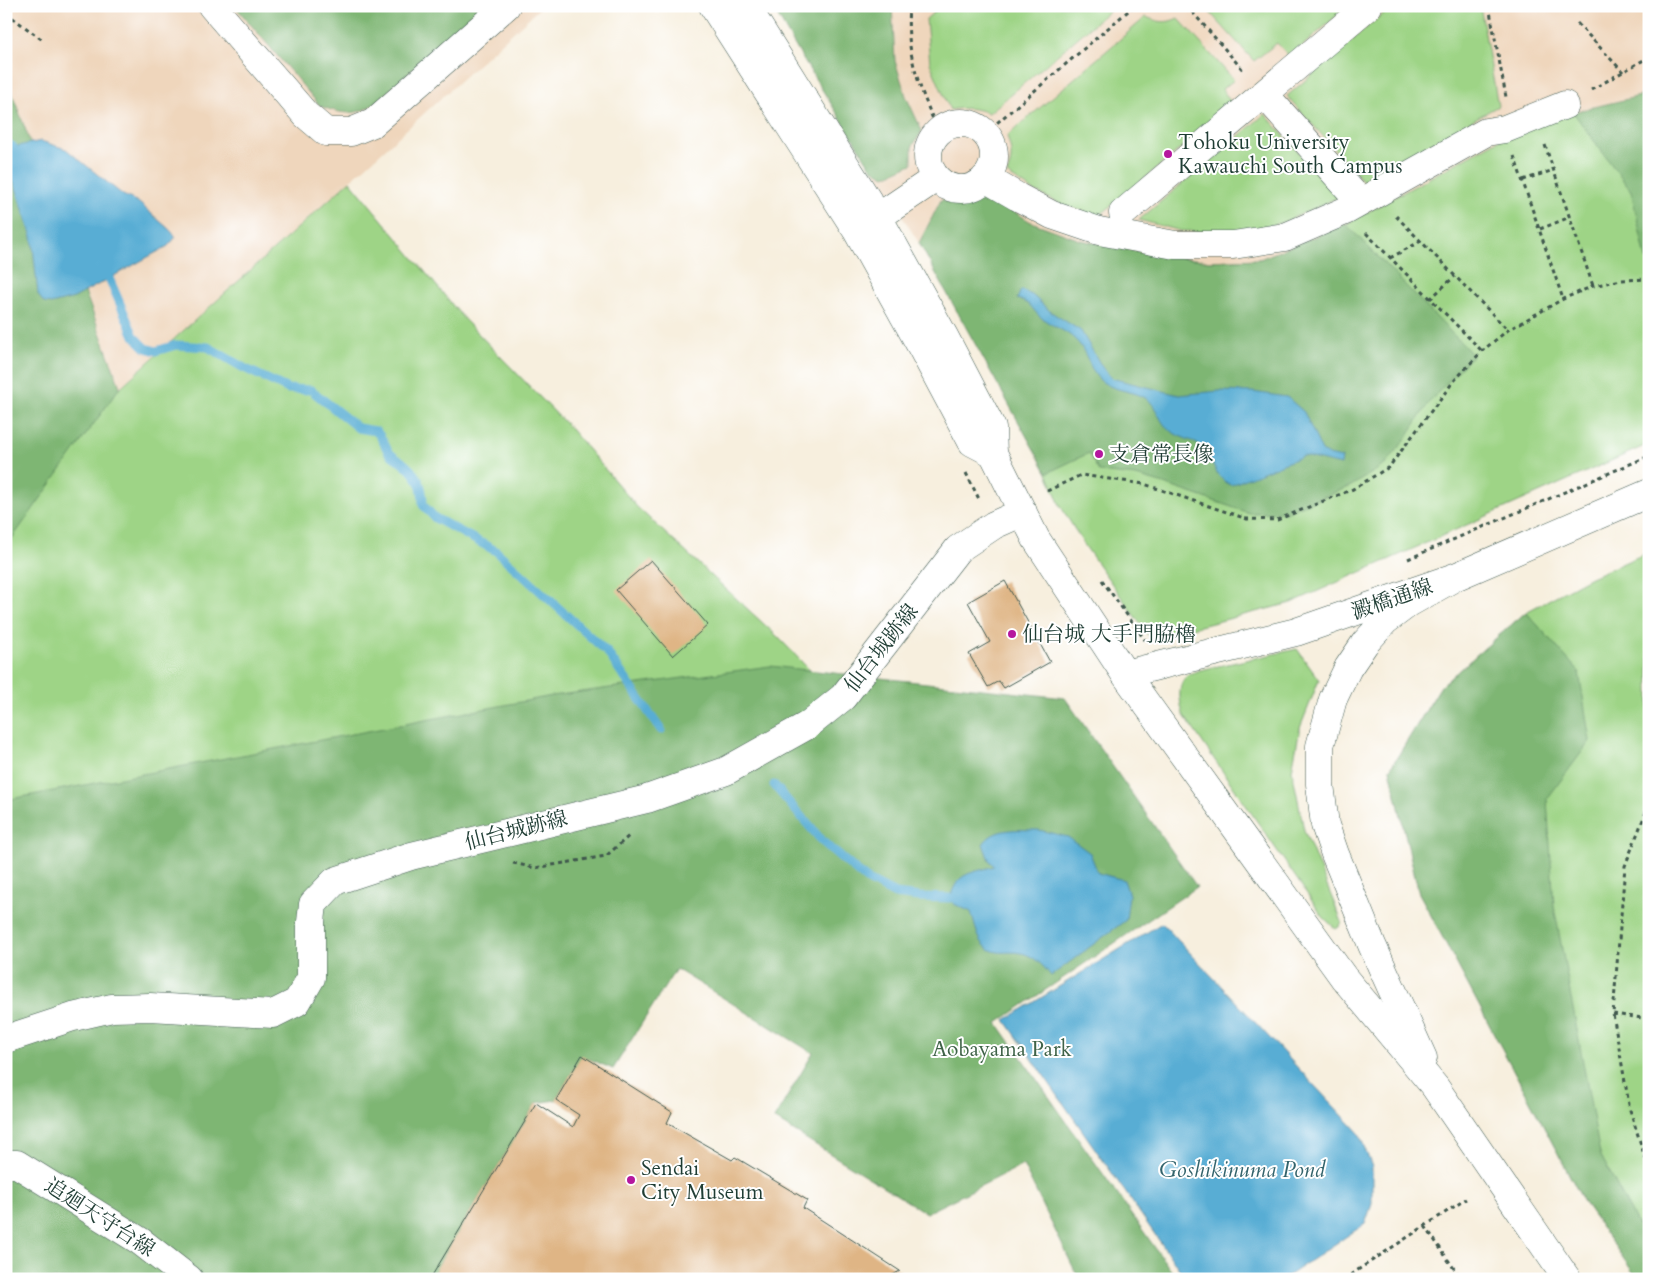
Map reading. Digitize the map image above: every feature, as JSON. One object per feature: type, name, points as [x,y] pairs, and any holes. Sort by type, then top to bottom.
[{"type":"street","points":[[212,6],[306,115],[326,132],[351,132],[373,123],[506,6]]},
{"type":"street","points":[[713,6],[857,231],[972,442],[992,453]]},
{"type":"street","points":[[746,6],[878,217],[944,336],[992,428],[992,453],[1036,539],[1125,674],[1344,978],[1435,1087],[1567,1279]]},
{"type":"street","points":[[1123,213],[1368,6]]},
{"type":"street","points":[[1264,94],[1360,202]]},
{"type":"street","points":[[985,178],[1018,198],[1052,215],[1099,231],[1174,245],[1233,245],[1285,237],[1360,202],[1486,132],[1517,124],[1565,105]]},
{"type":"street","points":[[957,123],[977,127],[985,134],[990,141],[993,160],[985,178],[977,185],[955,188],[945,185],[936,178],[928,159],[928,149],[932,139],[938,132],[947,126],[957,123]]},
{"type":"street","points":[[878,217],[936,178]]},
{"type":"street","name":"澱橋通線","points":[[1125,674],[1296,632],[1455,577],[1649,493]]},
{"type":"street","name":"仙台城跡線","points":[[6,1039],[73,1017],[112,1008],[150,1007],[273,1014],[297,1002],[310,978],[313,904],[335,881],[411,856],[647,798],[726,771],[808,725],[844,697],[958,549],[994,525],[1023,512]]},
{"type":"street","points":[[1435,1087],[1334,854],[1325,825],[1320,784],[1320,746],[1333,699],[1348,668],[1365,643],[1385,621],[1409,603],[1455,577]]},
{"type":"street","name":"追廻天守台線","points":[[6,1164],[17,1164],[140,1241],[189,1279]]},
{"type":"path","points":[[909,6],[910,55],[916,77],[938,132]]},
{"type":"path","points":[[985,134],[1134,6]]},
{"type":"path","points":[[1157,6],[1167,8],[1175,6]]},
{"type":"path","points":[[1187,6],[1264,94]]},
{"type":"path","points":[[1489,6],[1517,124],[1523,180],[1564,299]]},
{"type":"path","points":[[6,13],[44,42]]},
{"type":"path","points":[[1577,23],[1623,72]]},
{"type":"path","points":[[1565,105],[1649,57]]},
{"type":"path","points":[[1517,124],[1554,170],[1593,286]]},
{"type":"path","points":[[1523,180],[1554,170]]},
{"type":"path","points":[[1360,202],[1421,242],[1508,330]]},
{"type":"path","points":[[1360,202],[1390,258],[1482,351]]},
{"type":"path","points":[[1540,230],[1570,218]]},
{"type":"path","points":[[1390,258],[1421,242]]},
{"type":"path","points":[[1430,299],[1455,276]]},
{"type":"path","points":[[1051,499],[1047,491],[1081,475],[1144,484],[1247,519],[1277,520],[1353,489],[1389,466],[1453,382],[1482,351],[1508,330],[1564,299],[1593,286],[1621,280],[1649,279]]},
{"type":"path","points":[[1402,562],[1649,456]]},
{"type":"path","points":[[973,486],[980,502]]},
{"type":"path","points":[[1099,576],[1132,622]]},
{"type":"path","points":[[1649,804],[1625,866],[1613,1014],[1630,1110],[1649,1170]]},
{"type":"path","points":[[507,862],[535,868],[606,856],[632,834]]},
{"type":"path","points":[[1613,1014],[1649,1019]]},
{"type":"path","points":[[1344,1279],[1466,1199]]},
{"type":"path","points":[[1425,1226],[1461,1279]]},
{"type":"shaded area","points":[[6,6],[542,6],[120,387],[11,90],[6,86]]},
{"type":"shaded area","name":"Tohoku University Kawauchi South Campus","points":[[866,6],[1649,6],[1649,105],[1260,259],[1209,261],[1153,254],[1080,240],[1031,222],[946,288],[796,47],[837,32]]},
{"type":"green space","points":[[235,6],[482,6],[379,100],[357,112],[344,113],[320,106]]},
{"type":"green space","points":[[772,6],[892,6],[895,61],[906,96],[922,131],[912,147],[912,164],[885,176],[872,169]]},
{"type":"green space","points":[[941,6],[1115,6],[989,113],[970,108],[950,110],[930,63],[926,19]]},
{"type":"green space","points":[[1204,6],[1348,6],[1290,57],[1277,43],[1254,61]]},
{"type":"green space","points":[[1392,6],[1480,6],[1498,106],[1363,181],[1287,96]]},
{"type":"green space","points":[[1146,17],[1162,22],[1178,18],[1234,80],[1222,89],[1233,105],[1099,216],[1065,206],[1032,190],[1007,174],[1011,155],[1007,136]]},
{"type":"green space","points":[[6,86],[11,90],[120,387],[6,547]]},
{"type":"green space","points":[[1649,94],[1649,261],[1646,259],[1631,191],[1573,112]]},
{"type":"green space","points":[[1649,105],[1649,444],[1291,603],[1161,636],[1148,635],[1083,543],[1060,505],[1047,473],[946,288],[1031,222],[1080,240],[1153,254],[1209,261],[1260,259],[1346,224],[1500,139],[1573,112]]},
{"type":"green space","points":[[1265,114],[1339,197],[1284,222],[1237,232],[1181,231],[1139,220]]},
{"type":"green space","points":[[350,181],[464,319],[570,428],[637,507],[778,637],[826,687],[6,904],[6,490]]},
{"type":"green space","points":[[941,200],[995,200],[1031,222],[1080,240],[1153,254],[1209,261],[1260,259],[1346,224],[1473,355],[1430,401],[1404,441],[1386,464],[1351,486],[1286,512],[1249,513],[1136,476],[1099,472],[1089,453],[1047,473],[919,243]]},
{"type":"green space","points":[[1649,552],[1649,1279],[1638,1279],[1585,1204],[1419,893],[1390,769],[1441,686],[1526,612],[1591,577]]},
{"type":"green space","points":[[1526,612],[1579,672],[1590,741],[1547,799],[1554,906],[1600,1154],[1649,1246],[1649,1279],[1638,1279],[1585,1204],[1419,893],[1390,769],[1441,686]]},
{"type":"green space","points":[[1297,649],[1319,680],[1300,728],[1292,770],[1304,830],[1342,922],[1336,929],[1323,917],[1183,714],[1181,704],[1180,688],[1184,679],[1189,674]]},
{"type":"green space","name":"Aobayama Park","points":[[770,666],[1065,698],[1197,887],[997,1023],[1177,1279],[1079,1279],[1023,1165],[926,1213],[774,1119],[813,1053],[676,969],[613,1069],[582,1056],[556,1100],[536,1103],[430,1279],[6,1279],[6,800],[552,696]]},
{"type":"water","points":[[41,141],[66,149],[123,195],[138,202],[176,237],[168,246],[74,298],[51,304],[44,303],[38,295],[32,237],[15,185],[8,171],[6,157],[13,147]]},
{"type":"water","points":[[1021,290],[1032,295],[1051,312],[1081,331],[1102,367],[1111,378],[1179,395],[1219,391],[1253,392],[1287,397],[1304,412],[1322,451],[1342,458],[1341,465],[1303,456],[1231,485],[1220,477],[1208,455],[1199,445],[1168,429],[1147,399],[1106,385],[1101,381],[1076,340],[1039,316],[1030,305],[1017,299]]},
{"type":"water","points":[[1008,830],[1039,830],[1068,837],[1090,853],[1098,873],[1124,880],[1129,895],[1126,920],[1051,976],[1042,965],[1030,956],[1015,952],[990,950],[981,941],[971,912],[954,904],[950,898],[953,889],[961,878],[994,866],[989,860],[983,844],[988,838]]},
{"type":"water","name":"Goshikinuma Pond","points":[[1162,923],[1359,1133],[1372,1167],[1372,1204],[1365,1224],[1283,1279],[1186,1279],[1005,1020]]},
{"type":"building","points":[[651,560],[708,625],[673,656],[616,590]]},
{"type":"building","points":[[1005,581],[1050,662],[1004,688],[999,681],[988,687],[969,654],[990,642],[968,602]]},
{"type":"building","name":"Sendai City Museum","points":[[582,1055],[672,1112],[667,1123],[732,1160],[735,1157],[807,1200],[803,1208],[900,1271],[885,1279],[430,1279],[536,1103],[573,1127],[579,1115],[556,1100]]},
{"type":"waterway","points":[[6,143],[13,147]]},
{"type":"waterway","points":[[109,278],[134,336],[146,348],[156,351],[176,345],[208,347],[244,368],[288,389],[311,390],[358,428],[376,431],[388,451],[407,466],[418,480],[421,486],[423,505],[435,518],[496,551],[607,652],[661,730]]},
{"type":"waterway","points":[[774,785],[823,842],[866,879],[895,894],[950,898]]},
{"type":"place","name":"Tohoku University Kawauchi South Campus","points":[[1168,154]]},
{"type":"place","name":"支倉常長像","points":[[1099,454]]},
{"type":"place","name":"仙台城 大手門脇櫓","points":[[1012,634]]},
{"type":"place","name":"Sendai City Museum","points":[[631,1180]]}]
